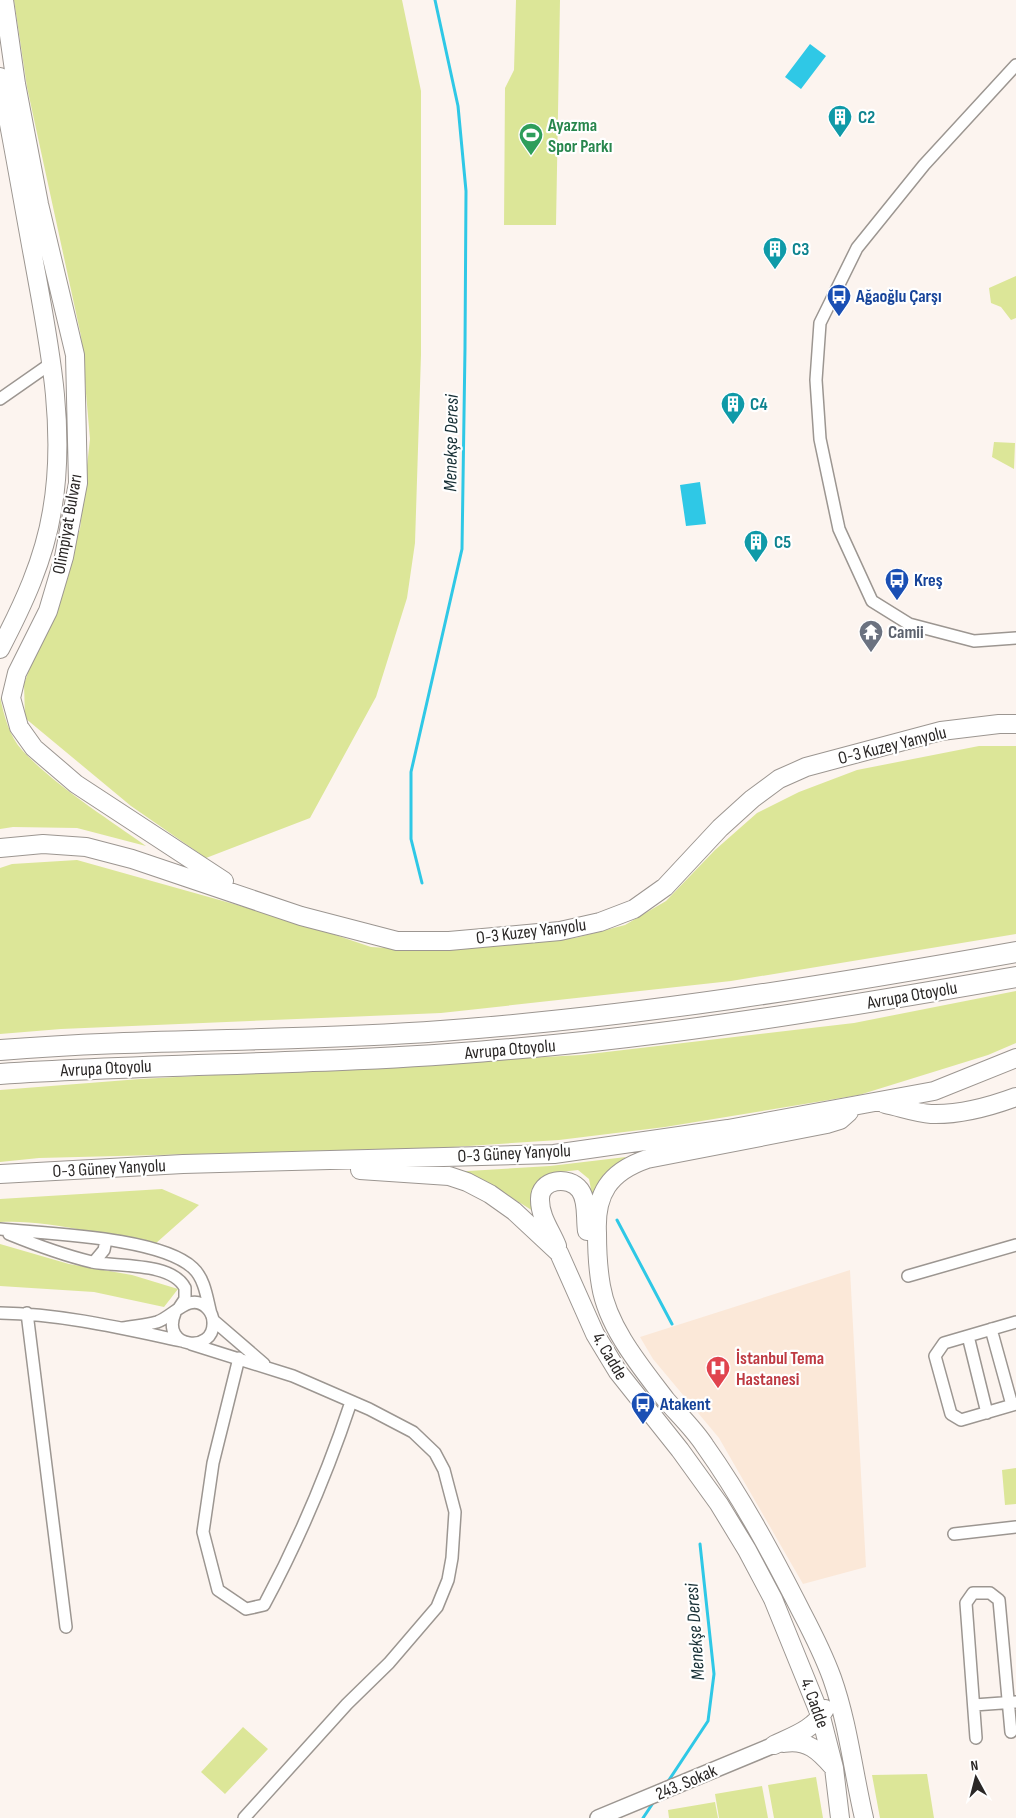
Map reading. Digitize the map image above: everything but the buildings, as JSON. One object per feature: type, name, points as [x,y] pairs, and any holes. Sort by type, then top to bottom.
[{"type":"highway","name":"Avrupa Otoyolu","points":[[0,1050],[180,1040],[373,1035],[521,1024],[684,1005],[1016,952]]},
{"type":"highway","name":"Avrupa Otoyolu","points":[[0,1074],[130,1066],[307,1062],[567,1044],[757,1020],[1016,977]]},
{"type":"main road","name":"Olimpiyat Bulvarı","points":[[4,0],[16,84],[37,194],[75,355],[78,483],[64,557],[48,611],[17,673],[11,698],[18,727],[34,748],[76,784],[184,857],[250,897]]},
{"type":"main road","name":"Olimpiyat Bulvarı","points":[[0,77],[53,362],[57,457],[52,511],[40,558],[24,602],[0,649]]},
{"type":"main road","name":"O-3 Kuzey Yanyolu","points":[[0,848],[44,844],[86,848],[132,859],[250,897],[301,916],[397,941],[449,941],[560,931],[600,922],[634,909],[666,888],[720,828],[779,779],[806,766],[941,730],[1016,724]]},
{"type":"main road","name":"O-3 Güney Yanyolu","points":[[0,1176],[22,1172],[237,1162],[554,1154],[661,1139],[877,1103],[934,1091],[1016,1058]]},
{"type":"main road","points":[[877,1103],[930,1114],[980,1109],[1016,1097]]},
{"type":"main road","name":"4. Cadde","points":[[855,1107],[840,1120],[827,1124],[647,1160],[621,1172],[606,1188],[598,1200],[596,1218],[601,1287],[609,1312],[638,1361],[667,1400],[705,1445],[743,1506],[803,1614],[832,1677],[850,1745],[864,1818]]},
{"type":"main road","name":"4. Cadde","points":[[237,1162],[306,1168],[402,1171],[449,1176],[490,1194],[514,1211],[559,1253],[595,1334],[618,1372],[702,1479],[747,1550],[773,1599],[821,1717],[834,1768],[840,1818]]},
{"type":"main road","points":[[559,1253],[542,1215],[540,1200],[545,1187],[563,1180],[573,1183],[584,1199],[590,1250],[601,1287]]},
{"type":"main road","points":[[774,1745],[809,1728],[821,1717],[831,1691],[832,1677]]},
{"type":"main road","points":[[774,1745],[799,1726],[806,1714],[808,1682]]},
{"type":"main road","points":[[774,1745],[790,1742],[805,1743],[818,1750],[834,1768]]},
{"type":"street","points":[[1016,65],[924,165],[857,248],[820,323],[816,380],[820,439],[839,529],[872,601],[909,624],[965,639],[974,641],[1016,638]]},
{"type":"street","points":[[0,399],[53,362]]},
{"type":"street","points":[[0,1230],[106,1240],[156,1248],[185,1261],[195,1269],[203,1283],[213,1326],[208,1338],[186,1342]]},
{"type":"street","points":[[0,1230],[41,1248],[94,1262],[137,1266],[176,1278],[182,1282],[186,1294],[185,1299],[177,1310],[172,1325],[173,1331],[186,1342]]},
{"type":"street","points":[[94,1262],[104,1250],[106,1240]]},
{"type":"street","points":[[908,1276],[1016,1245]]},
{"type":"street","points":[[122,1328],[158,1321],[184,1304],[197,1303],[208,1309],[212,1317],[269,1368]]},
{"type":"street","points":[[0,1313],[27,1313],[95,1321],[186,1342],[269,1368],[351,1402],[413,1432],[435,1453],[444,1470],[455,1512],[452,1558],[448,1580],[438,1607],[244,1818]]},
{"type":"street","points":[[27,1313],[66,1627]]},
{"type":"street","points":[[992,1329],[1014,1405],[960,1420],[951,1414],[935,1356],[944,1343],[992,1329],[1016,1322]]},
{"type":"street","points":[[968,1336],[987,1412]]},
{"type":"street","points":[[239,1358],[213,1463],[203,1532],[218,1590],[246,1609],[264,1605],[283,1570],[336,1449],[351,1402]]},
{"type":"street","points":[[954,1534],[1016,1527]]},
{"type":"street","points":[[976,1738],[966,1603],[973,1593],[990,1593],[999,1600],[1013,1702],[1011,1732]]},
{"type":"street","points":[[974,1705],[1013,1702]]},
{"type":"street","name":"243. Sokak","points":[[598,1818],[774,1745]]},
{"type":"shaded area","points":[[850,1270],[866,1567],[803,1584],[719,1438],[653,1359],[640,1337]]},
{"type":"green space","points":[[14,0],[402,0],[421,91],[421,355],[415,543],[407,598],[376,697],[310,818],[206,858],[131,806],[25,718],[24,684],[80,529],[90,439],[81,336],[27,87]]},
{"type":"green space","name":"Ayazma Spor Parkı","points":[[516,0],[560,0],[556,225],[504,225],[505,88],[514,70]]},
{"type":"green space","points":[[1016,276],[1016,318],[1011,320],[1001,307],[991,303],[989,288]]},
{"type":"green space","points":[[994,442],[1015,443],[1014,469],[992,457]]},
{"type":"green space","points":[[0,697],[10,732],[22,750],[49,776],[146,846],[77,828],[13,827],[0,829]]},
{"type":"green space","points":[[979,746],[1016,746],[1016,934],[731,981],[441,1013],[61,1029],[0,1034],[0,868],[12,864],[77,860],[294,921],[371,947],[421,950],[575,938],[625,925],[666,901],[715,850],[757,813],[799,792],[857,770]]},
{"type":"green space","points":[[1016,991],[1016,1043],[988,1055],[859,1095],[665,1127],[559,1140],[438,1148],[39,1158],[0,1162],[0,1090],[140,1079],[581,1055],[854,1023]]},
{"type":"green space","points":[[626,1157],[609,1172],[593,1199],[589,1179],[578,1170],[552,1173],[542,1180],[533,1211],[487,1182],[451,1172],[550,1166]]},
{"type":"green space","points":[[162,1189],[199,1205],[155,1244],[37,1223],[0,1222],[0,1199]]},
{"type":"green space","points":[[0,1244],[69,1264],[132,1275],[178,1289],[164,1307],[94,1292],[0,1286]]},
{"type":"green space","points":[[1016,1468],[1016,1504],[1005,1505],[1002,1470]]},
{"type":"green space","points":[[243,1727],[268,1749],[225,1794],[201,1772]]},
{"type":"green space","points":[[927,1774],[934,1818],[880,1818],[872,1775]]},
{"type":"green space","points":[[816,1777],[823,1818],[774,1818],[768,1785]]},
{"type":"green space","points":[[762,1786],[768,1818],[719,1818],[715,1794]]},
{"type":"green space","points":[[715,1802],[718,1818],[669,1818],[668,1810]]},
{"type":"water","points":[[810,44],[826,56],[801,89],[785,77]]},
{"type":"water","points":[[700,482],[706,524],[686,526],[680,485]]},
{"type":"waterway","name":"Menekşe Deresi","points":[[422,883],[411,839],[411,772],[462,549],[465,348],[466,191],[458,106],[435,0]]},
{"type":"waterway","name":"Menekşe Deresi","points":[[617,1220],[672,1324]]},
{"type":"waterway","name":"Menekşe Deresi","points":[[667,1783],[708,1721],[714,1674],[700,1544]]},
{"type":"waterway","name":"Menekşe Deresi","points":[[643,1818],[655,1800]]},
{"type":"place","name":"C2","points":[[840,138]]},
{"type":"place","name":"Ayazma Spor Parkı","points":[[531,156]]},
{"type":"place","name":"C3","points":[[775,270]]},
{"type":"place","name":"Ağaoğlu Çarşı","points":[[839,317]]},
{"type":"place","name":"C4","points":[[733,425]]},
{"type":"place","name":"C5","points":[[756,563]]},
{"type":"place","name":"Kreş","points":[[897,601]]},
{"type":"place","name":"Camii","points":[[871,653]]},
{"type":"place","name":"İstanbul Tema Hastanesi","points":[[718,1389]]},
{"type":"place","name":"Atakent","points":[[643,1425]]}]
